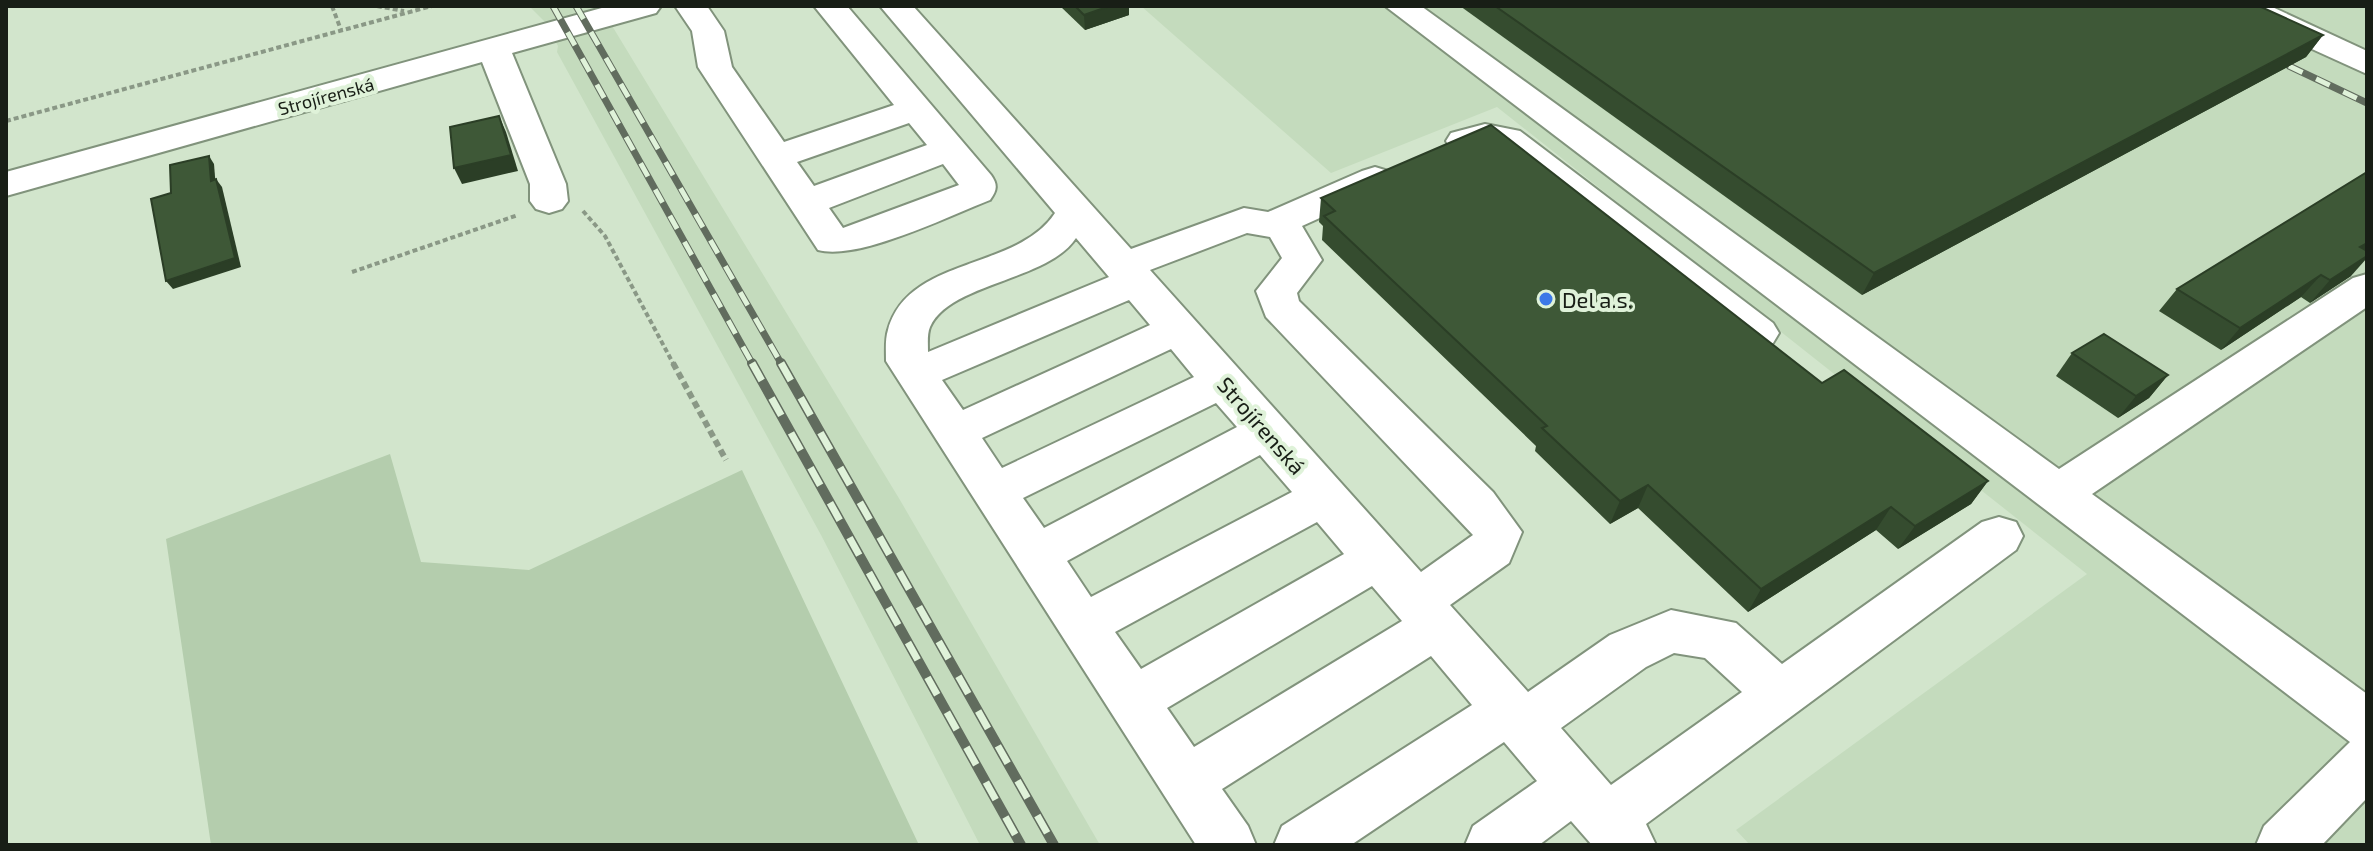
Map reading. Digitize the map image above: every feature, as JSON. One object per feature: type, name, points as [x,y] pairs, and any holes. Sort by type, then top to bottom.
[{"type":"street","name":"Strojírenská","points":[[6,184],[645,6]]},
{"type":"street","points":[[691,6],[708,31],[715,67],[828,237],[841,242],[977,192],[978,183],[830,6]]},
{"type":"street","name":"Strojírenská","points":[[896,6],[1604,817]]},
{"type":"street","points":[[1401,6],[2367,724]]},
{"type":"street","points":[[2244,6],[2367,64]]},
{"type":"street","points":[[494,50],[548,184],[549,201]]},
{"type":"street","points":[[775,157],[917,109]]},
{"type":"street","points":[[1272,225],[1421,159],[1485,135],[1507,139],[1758,333]]},
{"type":"street","points":[[805,203],[950,149]]},
{"type":"street","points":[[1075,210],[1063,233],[1037,251],[943,292],[917,312],[908,327],[904,344],[914,375],[1228,845]]},
{"type":"street","points":[[914,375],[1244,220],[1284,227],[1302,260],[1276,291],[1280,307],[1477,505],[1498,532],[1492,549],[1427,614],[1185,782]]},
{"type":"street","points":[[2057,494],[2367,288]]},
{"type":"street","points":[[953,433],[1178,329]]},
{"type":"street","points":[[992,493],[1224,381]]},
{"type":"street","points":[[1034,556],[1267,431]]},
{"type":"street","points":[[1081,626],[1324,496]]},
{"type":"street","points":[[1493,845],[1604,817],[1781,695],[1999,536]]},
{"type":"street","points":[[1132,701],[1378,558]]},
{"type":"street","points":[[1302,845],[1628,651],[1671,631],[1718,638],[1781,695]]},
{"type":"street","points":[[2284,845],[2367,760]]},
{"type":"path","points":[[332,6],[341,30]]},
{"type":"path","points":[[377,6],[409,12]]},
{"type":"path","points":[[6,121],[432,6]]},
{"type":"path","points":[[352,272],[549,201],[577,207],[599,227],[726,460]]},
{"type":"shaded area","points":[[529,6],[600,6],[900,500],[1100,845],[980,845],[821,535],[557,52],[558,46],[545,22]]},
{"type":"shaded area","points":[[1141,6],[2367,6],[2367,845],[1750,845],[1736,830],[2087,574],[1497,107],[1331,173]]},
{"type":"shaded area","points":[[390,454],[421,562],[529,570],[742,470],[919,845],[211,845],[166,539]]},
{"type":"building","points":[[1075,6],[1110,6],[1084,15]]},
{"type":"building","points":[[1495,6],[2259,6],[2323,35],[1874,273]]},
{"type":"building","points":[[499,116],[511,155],[454,168],[450,127]]},
{"type":"building","points":[[1491,125],[1822,383],[1844,370],[1988,481],[1915,526],[1891,507],[1761,589],[1648,485],[1620,501],[1542,428],[1547,426],[1324,216],[1335,211],[1321,198]]},
{"type":"building","points":[[209,156],[211,181],[216,179],[235,258],[166,281],[151,199],[171,193],[170,165]]},
{"type":"building","points":[[2367,172],[2367,243],[2360,247],[2367,251],[2367,256],[2330,280],[2321,275],[2240,328],[2177,289]]},
{"type":"building","points":[[2104,334],[2168,375],[2136,396],[2072,353]]},
{"type":"railway","points":[[553,6],[753,365]]},
{"type":"railway","points":[[576,6],[782,365]]},
{"type":"railway","points":[[2289,66],[2367,103]]},
{"type":"railway","points":[[752,363],[1021,845]]},
{"type":"railway","points":[[781,363],[1054,845]]},
{"type":"place","name":"Del a.s.","points":[[1546,299]]}]
